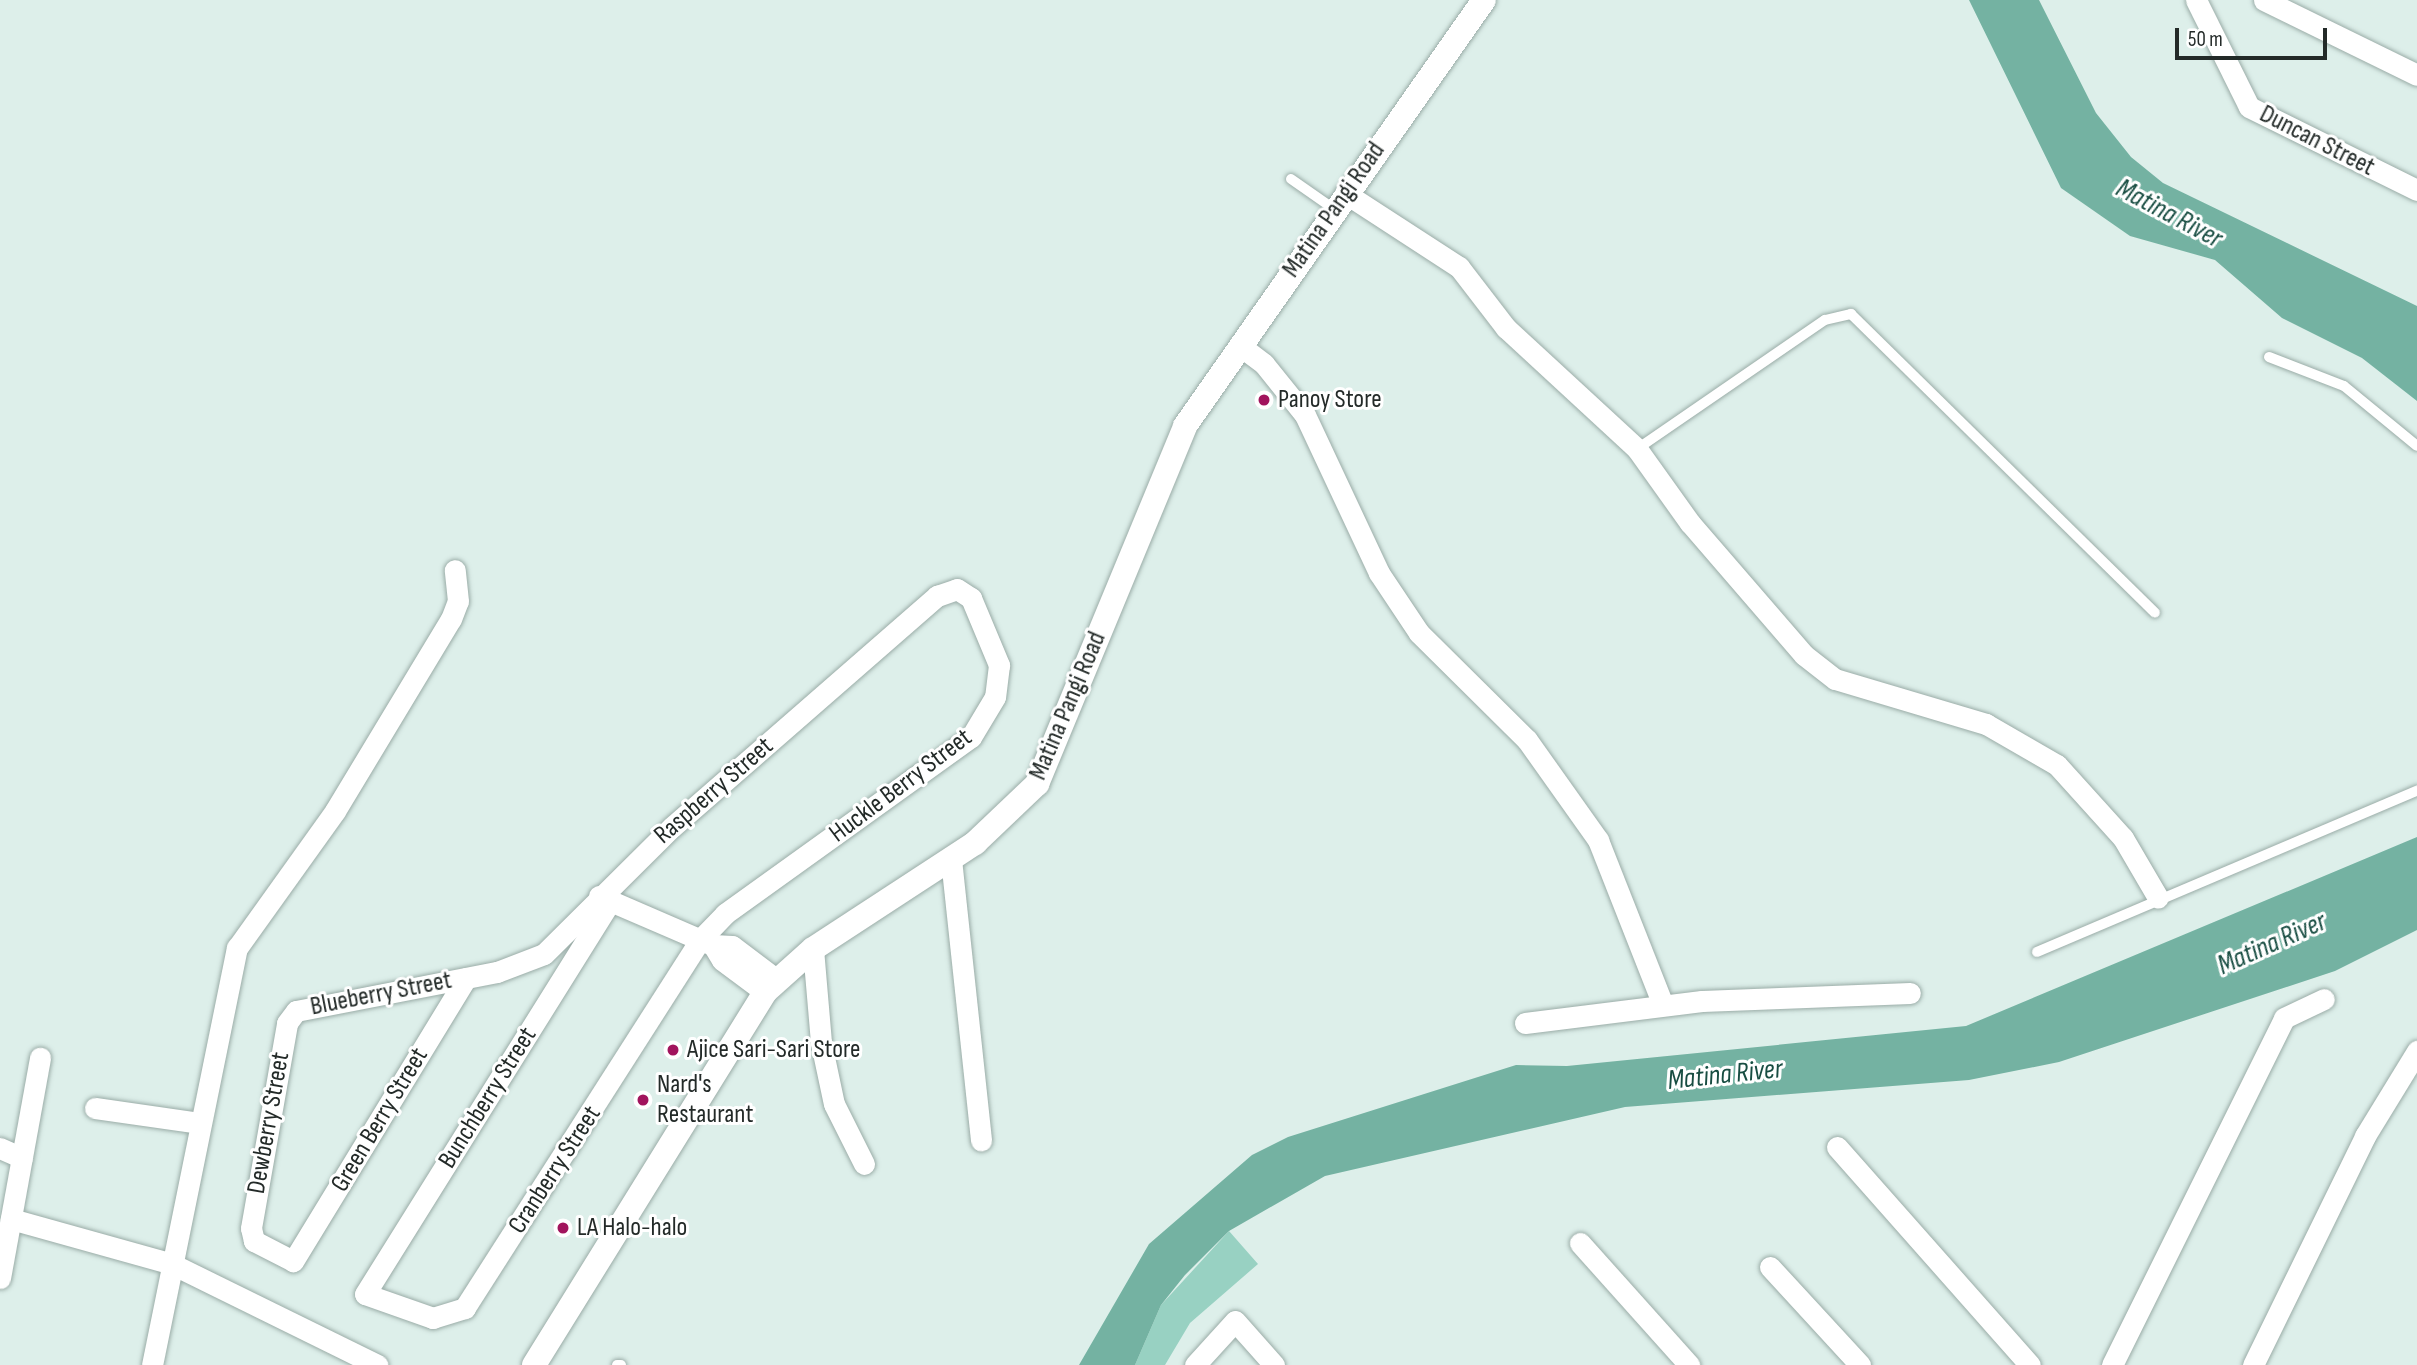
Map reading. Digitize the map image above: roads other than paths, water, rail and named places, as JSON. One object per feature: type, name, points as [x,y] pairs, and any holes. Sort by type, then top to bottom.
[{"type":"street","name":"Matina Pangi Road","points":[[534,1365],[771,986],[813,949],[951,859],[1011,813],[1047,767],[1167,459],[1239,345],[1484,0]]},
{"type":"street","name":"Duncan Street","points":[[2196,0],[2249,107],[2417,190]]},
{"type":"street","points":[[2264,0],[2417,75]]},
{"type":"street","points":[[1339,201],[1439,249],[1506,328],[1637,449],[1690,523],[1804,655],[1835,679],[1986,724],[2057,765],[2123,838],[2158,898]]},
{"type":"street","points":[[1239,345],[1264,364],[1305,415],[1379,573],[1419,634],[1527,740],[1598,840],[1663,1005]]},
{"type":"street","points":[[152,1365],[199,1123],[237,948],[335,811],[451,619],[458,601],[454,570]]},
{"type":"street","name":"Raspberry Street","points":[[466,978],[544,954],[937,596],[957,589]]},
{"type":"street","name":"Huckle Berry Street","points":[[706,942],[725,914],[952,754],[980,726],[995,696],[999,665],[979,609],[957,589]]},
{"type":"street","points":[[951,859],[981,1140]]},
{"type":"street","points":[[605,898],[706,942],[722,960],[771,986]]},
{"type":"street","name":"Bunchberry Street","points":[[365,1294],[565,974],[605,898]]},
{"type":"street","name":"Cranberry Street","points":[[365,1294],[433,1318],[465,1308],[706,942]]},
{"type":"street","points":[[813,949],[821,1043],[834,1104],[864,1164]]},
{"type":"street","points":[[544,954],[565,974]]},
{"type":"street","name":"Blueberry Street","points":[[296,1011],[466,978]]},
{"type":"street","name":"Green Berry Street","points":[[251,1237],[293,1261],[466,978]]},
{"type":"street","points":[[1525,1023],[1663,1005],[1910,993]]},
{"type":"street","points":[[2112,1365],[2284,1017],[2324,999]]},
{"type":"street","name":"Dewberry Street","points":[[251,1237],[288,1023],[296,1011]]},
{"type":"street","points":[[2253,1365],[2365,1136],[2417,1051]]},
{"type":"street","points":[[0,1278],[3,1246],[11,1219],[40,1058]]},
{"type":"street","points":[[95,1108],[199,1123]]},
{"type":"street","points":[[1837,1147],[2030,1365]]},
{"type":"street","points":[[0,1148],[22,1158]]},
{"type":"street","points":[[11,1219],[172,1264],[377,1365]]},
{"type":"street","points":[[1580,1243],[1689,1365]]},
{"type":"street","points":[[1770,1267],[1860,1365]]},
{"type":"street","points":[[1195,1365],[1235,1321],[1274,1365]]},
{"type":"lane","points":[[1291,180],[1339,201]]},
{"type":"lane","points":[[1637,449],[1825,320],[1851,314],[2155,613]]},
{"type":"lane","points":[[2269,357],[2344,386],[2417,446]]},
{"type":"lane","points":[[2037,952],[2158,898],[2417,791]]},
{"type":"water","name":"Matina River","points":[[1969,0],[2039,0],[2096,113],[2131,157],[2163,183],[2417,306],[2417,401],[2362,358],[2282,318],[2215,260],[2130,236],[2061,188]]},
{"type":"water","name":"Matina River","points":[[2417,837],[2417,930],[2335,971],[2059,1062],[1969,1080],[1625,1107],[1325,1176],[1229,1231],[1185,1275],[1161,1305],[1135,1365],[1079,1365],[1149,1244],[1252,1155],[1288,1137],[1516,1065],[1567,1066],[1966,1026]]},
{"type":"place","name":"Panoy Store","points":[[1264,400]]},
{"type":"place","name":"Ajice Sari-Sari Store","points":[[673,1050]]},
{"type":"place","name":"Nard's Restaurant","points":[[643,1100]]},
{"type":"place","name":"LA Halo-halo","points":[[563,1228]]}]
